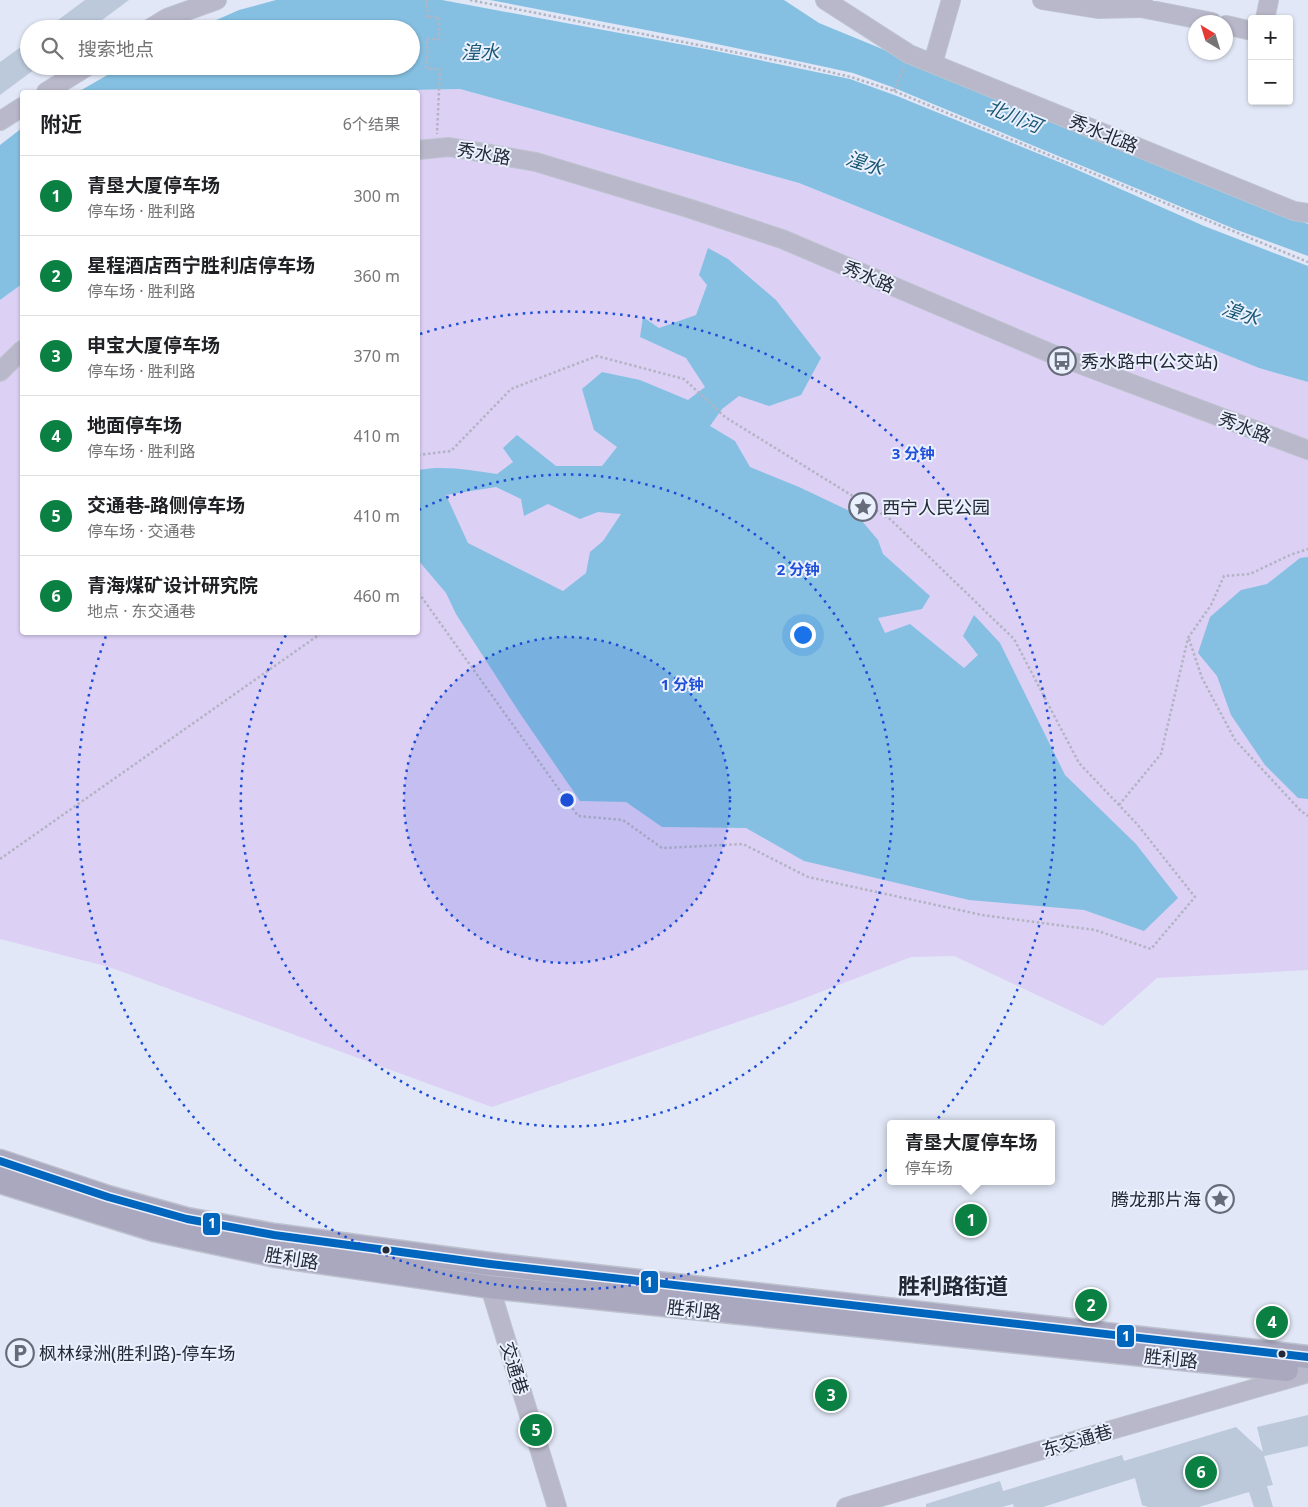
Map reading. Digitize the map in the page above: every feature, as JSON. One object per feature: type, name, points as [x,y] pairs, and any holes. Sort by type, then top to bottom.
[{"type":"main road","name":"胜利路","points":[[0,1161],[108,1197],[178,1217],[274,1235],[490,1264],[1308,1357]]},
{"type":"main road","name":"胜利路","points":[[0,1182],[154,1230],[276,1256],[490,1287],[1308,1372]]},
{"type":"street","points":[[164,20],[218,0]]},
{"type":"street","name":"秀水北路","points":[[825,0],[910,54],[1294,211],[1308,213]]},
{"type":"street","points":[[933,63],[951,0]]},
{"type":"street","points":[[1042,0],[1098,9],[1142,4],[1188,16]]},
{"type":"street","points":[[1266,15],[1269,0]]},
{"type":"street","points":[[1233,27],[1248,30]]},
{"type":"street","points":[[49,90],[73,75]]},
{"type":"street","points":[[0,121],[20,108]]},
{"type":"street","name":"秀水路","points":[[420,150],[449,147],[536,162],[782,238],[1050,353],[1308,450]]},
{"type":"street","points":[[0,372],[20,352]]},
{"type":"street","name":"交通巷","points":[[490,1287],[557,1507]]},
{"type":"street","name":"东交通巷","points":[[846,1507],[1308,1372]]},
{"type":"path","points":[[427,0],[427,17],[439,17],[439,39],[427,39],[427,69],[440,69],[436,149]]},
{"type":"path","points":[[470,0],[790,63],[851,77],[894,91],[1308,262]]},
{"type":"path","points":[[894,91],[904,66]]},
{"type":"path","points":[[420,455],[451,451],[511,390],[597,356],[684,379],[696,388],[725,417],[890,519],[1014,639],[1079,762],[1138,824],[1195,897],[1151,949],[1095,930],[982,915],[808,877],[743,844],[662,848],[623,820],[578,816],[420,595]]},
{"type":"path","points":[[1119,805],[1160,754],[1188,638],[1211,605],[1224,576],[1250,574],[1290,555],[1308,549]]},
{"type":"path","points":[[0,859],[319,635]]},
{"type":"path","points":[[1188,638],[1202,678],[1235,740],[1300,810],[1308,816]]},
{"type":"shaded area","name":"西宁人民公园","points":[[460,89],[799,183],[1259,368],[1308,382],[1308,970],[1157,978],[1103,1026],[954,956],[911,957],[792,1003],[492,1107],[109,967],[0,939],[0,300],[20,285],[20,635],[420,635],[420,90],[412,90]]},
{"type":"water","name":"湟水","points":[[276,0],[442,0],[711,50],[850,79],[897,96],[1064,164],[1204,226],[1308,266],[1308,382],[1259,368],[799,183],[460,89],[81,90],[107,75],[420,75],[420,20],[216,20],[239,10]]},
{"type":"water","name":"北川河","points":[[490,0],[784,0],[819,23],[1308,224],[1308,256],[1237,230],[892,87],[853,73],[693,39]]},
{"type":"water","points":[[20,130],[20,285],[0,300],[0,145]]},
{"type":"water","points":[[708,248],[728,259],[776,300],[821,358],[801,395],[769,406],[739,396],[722,409],[710,426],[735,441],[750,467],[799,487],[856,514],[878,540],[883,554],[930,596],[922,609],[878,618],[885,633],[910,624],[964,668],[978,655],[963,636],[974,615],[1000,643],[1065,775],[1136,844],[1178,898],[1144,931],[1084,910],[969,900],[804,861],[746,828],[662,827],[626,802],[580,801],[519,712],[456,614],[446,593],[420,562],[420,470],[448,468],[497,474],[513,462],[503,448],[517,435],[556,466],[602,466],[617,447],[594,430],[582,389],[602,372],[640,380],[688,400],[705,387],[686,358],[640,337],[643,317],[659,328],[696,315],[707,285],[699,275]],"holes":[[[496,487],[521,499],[524,516],[548,504],[580,519],[598,512],[621,514],[603,541],[590,552],[586,573],[563,591],[468,543],[446,495]]]},
{"type":"water","points":[[1308,557],[1308,799],[1298,798],[1265,765],[1231,715],[1217,676],[1198,653],[1210,617],[1241,590],[1267,584],[1300,558]]},
{"type":"building","points":[[85,0],[129,0],[102,20],[58,20]]},
{"type":"building","points":[[20,48],[20,75],[27,75],[0,95],[0,62]]},
{"type":"building","points":[[1308,1415],[1308,1446],[1264,1456],[1257,1427]]},
{"type":"building","points":[[1236,1427],[1263,1452],[1273,1485],[1267,1486],[1273,1507],[1254,1507],[1249,1492],[1199,1507],[1148,1507],[1142,1505],[1135,1478],[1043,1507],[1014,1507],[1013,1504],[1002,1507],[926,1507],[926,1504],[1000,1481],[1003,1491],[1122,1455],[1124,1461]]},
{"type":"transit line","name":"1","points":[[0,1161],[108,1197],[187,1219],[274,1235],[490,1264],[1308,1357]]},
{"type":"place","name":"秀水路中(公交站)","points":[[1062,361]]},
{"type":"place","name":"西宁人民公园","points":[[863,507]]},
{"type":"place","name":"腾龙那片海","points":[[1220,1199]]},
{"type":"place","name":"青垦大厦停车场","points":[[971,1220]]},
{"type":"place","name":"星程酒店西宁胜利店停车场","points":[[1091,1305]]},
{"type":"place","name":"地面停车场","points":[[1272,1322]]},
{"type":"place","name":"枫林绿洲(胜利路)-停车场","points":[[20,1353]]},
{"type":"place","name":"申宝大厦停车场","points":[[831,1395]]},
{"type":"place","name":"交通巷-路侧停车场","points":[[536,1430]]},
{"type":"place","name":"青海煤矿设计研究院","points":[[1201,1472]]},
{"type":"district","name":"胜利路街道","points":[[953,1285]]}]
